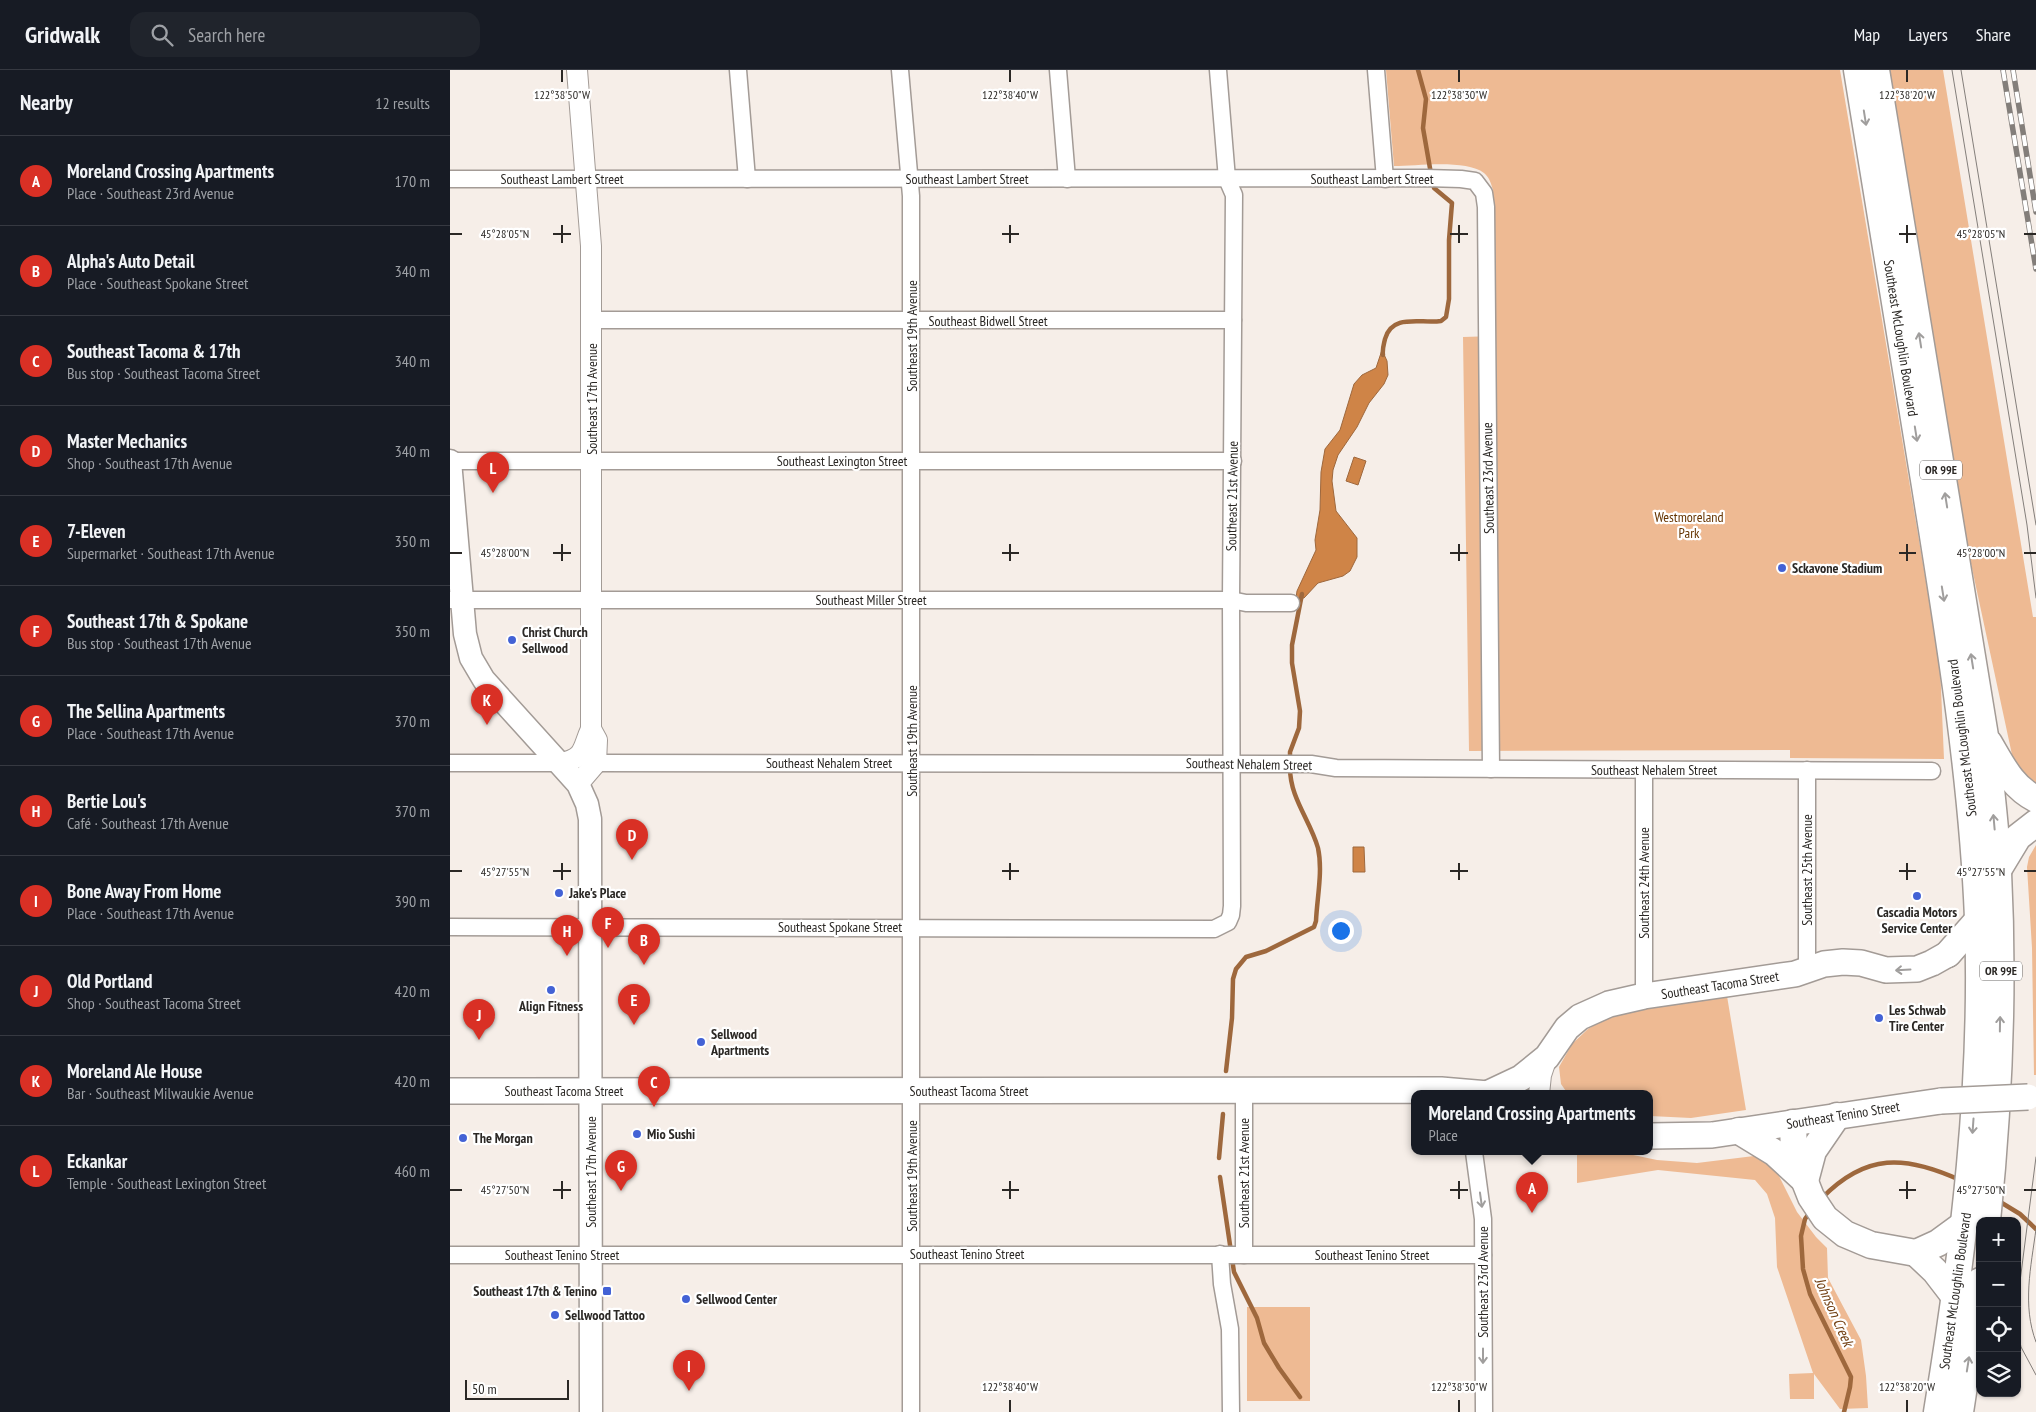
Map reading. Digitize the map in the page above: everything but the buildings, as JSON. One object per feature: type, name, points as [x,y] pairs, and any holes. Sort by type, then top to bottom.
[{"type":"highway","name":"Southeast McLoughlin Boulevard","points":[[1857,70],[1954,662],[1970,795],[1978,920],[1981,1169]]},
{"type":"highway","name":"Southeast McLoughlin Boulevard","points":[[1876,70],[1984,736],[1998,870],[2001,1022],[1976,1217]]},
{"type":"highway","points":[[1984,736],[2012,781],[2020,789],[2036,799]]},
{"type":"highway","points":[[1998,870],[2018,837],[2036,823]]},
{"type":"highway","points":[[1948,954],[1978,920]]},
{"type":"highway","points":[[1805,1181],[1813,1151],[1838,1116]]},
{"type":"highway","points":[[1793,1123],[1794,1154],[1811,1197],[1820,1212],[1831,1224],[1845,1234],[1871,1245],[1916,1253],[1935,1271],[1955,1296]]},
{"type":"highway","points":[[1739,1131],[1775,1153],[1805,1181]]},
{"type":"highway","name":"Southeast McLoughlin Boulevard","points":[[1937,1412],[1955,1296],[1976,1222]]},
{"type":"highway","points":[[1916,1253],[1976,1222]]},
{"type":"highway","name":"Southeast McLoughlin Boulevard","points":[[1960,1412],[1976,1307]]},
{"type":"main road","points":[[450,461],[456,600],[467,647],[476,668],[484,680],[561,763]]},
{"type":"main road","name":"Southeast 17th Avenue","points":[[561,763],[578,784],[587,804],[590,819],[592,927],[591,1412]]},
{"type":"main road","name":"Southeast Tacoma Street","points":[[1546,1057],[1558,1039],[1580,1017],[1608,1004],[1644,996],[1795,974],[1824,964],[1852,962],[1886,970],[1901,971],[1925,966],[1948,954]]},
{"type":"main road","points":[[1492,1090],[1517,1080],[1546,1057]]},
{"type":"main road","name":"Southeast Tacoma Street","points":[[450,1091],[1411,1090]]},
{"type":"main road","name":"Southeast Tenino Street","points":[[1653,1136],[1687,1137],[1739,1131],[1941,1101],[2036,1097]]},
{"type":"street","name":"Southeast 17th Avenue","points":[[561,763],[570,762],[582,754],[592,729],[592,320],[590,217],[577,70]]},
{"type":"street","points":[[738,70],[747,179]]},
{"type":"street","name":"Southeast 19th Avenue","points":[[900,70],[911,196],[912,321],[912,1254],[910,1412]]},
{"type":"street","points":[[1058,70],[1067,179]]},
{"type":"street","name":"Southeast 21st Avenue","points":[[1218,70],[1227,178],[1234,195],[1231,600],[1232,906],[1228,922]]},
{"type":"street","points":[[1376,70],[1385,178]]},
{"type":"street","name":"Southeast Lambert Street","points":[[450,179],[1385,178],[1468,180],[1474,181],[1482,188]]},
{"type":"street","name":"Southeast 23rd Avenue","points":[[1482,188],[1486,207],[1491,769]]},
{"type":"street","name":"Southeast Bidwell Street","points":[[592,320],[1233,320]]},
{"type":"street","name":"Southeast Lexington Street","points":[[450,461],[1233,461]]},
{"type":"street","name":"Southeast Miller Street","points":[[456,600],[1231,600],[1246,603],[1292,603]]},
{"type":"street","name":"Southeast 17th Avenue","points":[[592,729],[597,740],[596,763]]},
{"type":"street","points":[[450,763],[561,763]]},
{"type":"street","points":[[578,784],[596,763]]},
{"type":"street","name":"Southeast Nehalem Street","points":[[596,763],[1311,764],[1336,768],[1932,771]]},
{"type":"street","name":"Southeast 24th Avenue","points":[[1644,770],[1644,996]]},
{"type":"street","name":"Southeast 25th Avenue","points":[[1807,770],[1807,970]]},
{"type":"street","name":"Southeast Spokane Street","points":[[450,927],[1214,928],[1228,922]]},
{"type":"street","name":"Southeast Tacoma Street","points":[[1539,1090],[1546,1057]]},
{"type":"street","name":"Southeast 21st Avenue","points":[[1231,1412],[1230,1329],[1222,1284],[1233,1255],[1244,1091]]},
{"type":"street","name":"Southeast 23rd Avenue","points":[[1474,1155],[1483,1219],[1484,1412]]},
{"type":"street","name":"Southeast Tenino Street","points":[[450,1255],[1483,1255]]},
{"type":"green space","name":"Westmoreland Park","points":[[1386,70],[1840,70],[1940,665],[1944,759],[1790,758],[1790,750],[1469,751],[1463,337],[1495,336],[1493,190],[1489,179],[1484,173],[1466,166],[1441,164],[1394,166]]},
{"type":"green space","points":[[1887,70],[1943,70],[2033,617],[2036,617],[2036,783],[2021,773],[2014,764],[1964,531]]},
{"type":"green space","points":[[2036,845],[2036,1075],[2034,1075],[2032,948],[2027,867],[2029,857]]},
{"type":"green space","points":[[1727,996],[1746,1110],[1691,1118],[1653,1116],[1653,1090],[1565,1090],[1561,1084],[1559,1067],[1572,1044],[1588,1029],[1602,1020],[1637,1010]]},
{"type":"green space","points":[[1577,1155],[1633,1155],[1657,1160],[1697,1163],[1759,1156],[1775,1168],[1797,1212],[1827,1248],[1828,1278],[1861,1340],[1868,1408],[1840,1409],[1814,1374],[1814,1399],[1790,1399],[1789,1374],[1813,1373],[1777,1267],[1775,1218],[1767,1194],[1755,1180],[1658,1170],[1577,1183]]},
{"type":"green space","points":[[1247,1307],[1310,1307],[1310,1401],[1247,1401]]},
{"type":"shaded area","points":[[1382,350],[1387,361],[1388,375],[1338,455],[1333,470],[1332,481],[1336,511],[1357,538],[1357,557],[1350,571],[1343,576],[1318,583],[1304,598],[1296,598],[1297,591],[1316,550],[1315,540],[1320,510],[1321,472],[1325,449],[1340,430],[1354,384],[1362,375],[1376,368]]},
{"type":"shaded area","points":[[1354,457],[1366,461],[1358,485],[1346,481]]},
{"type":"shaded area","points":[[1353,847],[1364,847],[1365,872],[1353,872]]},
{"type":"waterway","points":[[1418,70],[1426,99],[1423,128],[1431,174]]},
{"type":"waterway","points":[[1383,355],[1385,339],[1394,326],[1408,321],[1441,321],[1446,317],[1449,299],[1449,240],[1452,203],[1434,188],[1433,182]]},
{"type":"waterway","points":[[1290,760],[1290,752],[1299,728],[1300,711],[1292,663],[1292,645],[1302,594]]},
{"type":"waterway","points":[[1226,1071],[1232,1018],[1233,979],[1236,969],[1246,957],[1266,951],[1314,927],[1316,921],[1320,875],[1318,848],[1293,789],[1290,768]]},
{"type":"waterway","points":[[1219,1158],[1223,1114]]},
{"type":"waterway","name":"Johnson Creek","points":[[1822,1198],[1838,1183],[1854,1173],[1870,1166],[1887,1163],[1921,1166],[1960,1180]]},
{"type":"waterway","points":[[1220,1177],[1234,1272],[1257,1318],[1264,1343],[1300,1397]]},
{"type":"waterway","name":"Johnson Creek","points":[[1997,1200],[2020,1214],[2036,1229]]},
{"type":"waterway","name":"Johnson Creek","points":[[1810,1212],[1805,1219],[1801,1236],[1803,1269],[1810,1294],[1851,1377],[1844,1412]]},
{"type":"tram line","points":[[1952,70],[2027,525],[2036,598]]},
{"type":"tram line","points":[[1961,70],[2036,525]]},
{"type":"tram line","points":[[2021,1274],[2036,1157]]},
{"type":"tram line","points":[[2036,1229],[2029,1286],[2029,1314],[2036,1342]]},
{"type":"tram line","points":[[2021,1347],[2036,1375]]},
{"type":"railway","points":[[2003,70],[2036,269]]},
{"type":"railway","points":[[2013,70],[2036,212]]},
{"type":"place","name":"Eckankar","points":[[493,493]]},
{"type":"place","name":"Sckavone Stadium","points":[[1782,568]]},
{"type":"place","name":"Christ Church Sellwood","points":[[512,640]]},
{"type":"place","name":"Moreland Ale House","points":[[487,725]]},
{"type":"place","name":"Master Mechanics","points":[[632,860]]},
{"type":"place","name":"Jake's Place","points":[[559,893]]},
{"type":"place","name":"Cascadia Motors Service Center","points":[[1917,896]]},
{"type":"place","name":"Southeast 17th & Spokane","points":[[608,948]]},
{"type":"place","name":"Bertie Lou's","points":[[567,956]]},
{"type":"place","name":"Alpha's Auto Detail","points":[[644,965]]},
{"type":"place","name":"Align Fitness","points":[[551,990]]},
{"type":"place","name":"Les Schwab Tire Center","points":[[1879,1018]]},
{"type":"place","name":"7-Eleven","points":[[634,1025]]},
{"type":"place","name":"Old Portland","points":[[479,1040]]},
{"type":"place","name":"Sellwood Apartments","points":[[701,1042]]},
{"type":"place","name":"Southeast Tacoma & 17th","points":[[654,1107]]},
{"type":"place","name":"Mio Sushi","points":[[637,1134]]},
{"type":"place","name":"The Morgan","points":[[463,1138]]},
{"type":"place","name":"The Sellina Apartments","points":[[621,1191]]},
{"type":"place","name":"Moreland Crossing Apartments","points":[[1532,1213]]},
{"type":"place","name":"Southeast 17th & Tenino","points":[[607,1291]]},
{"type":"place","name":"Sellwood Center","points":[[686,1299]]},
{"type":"place","name":"Sellwood Tattoo","points":[[555,1315]]},
{"type":"place","name":"Bone Away From Home","points":[[689,1391]]}]
